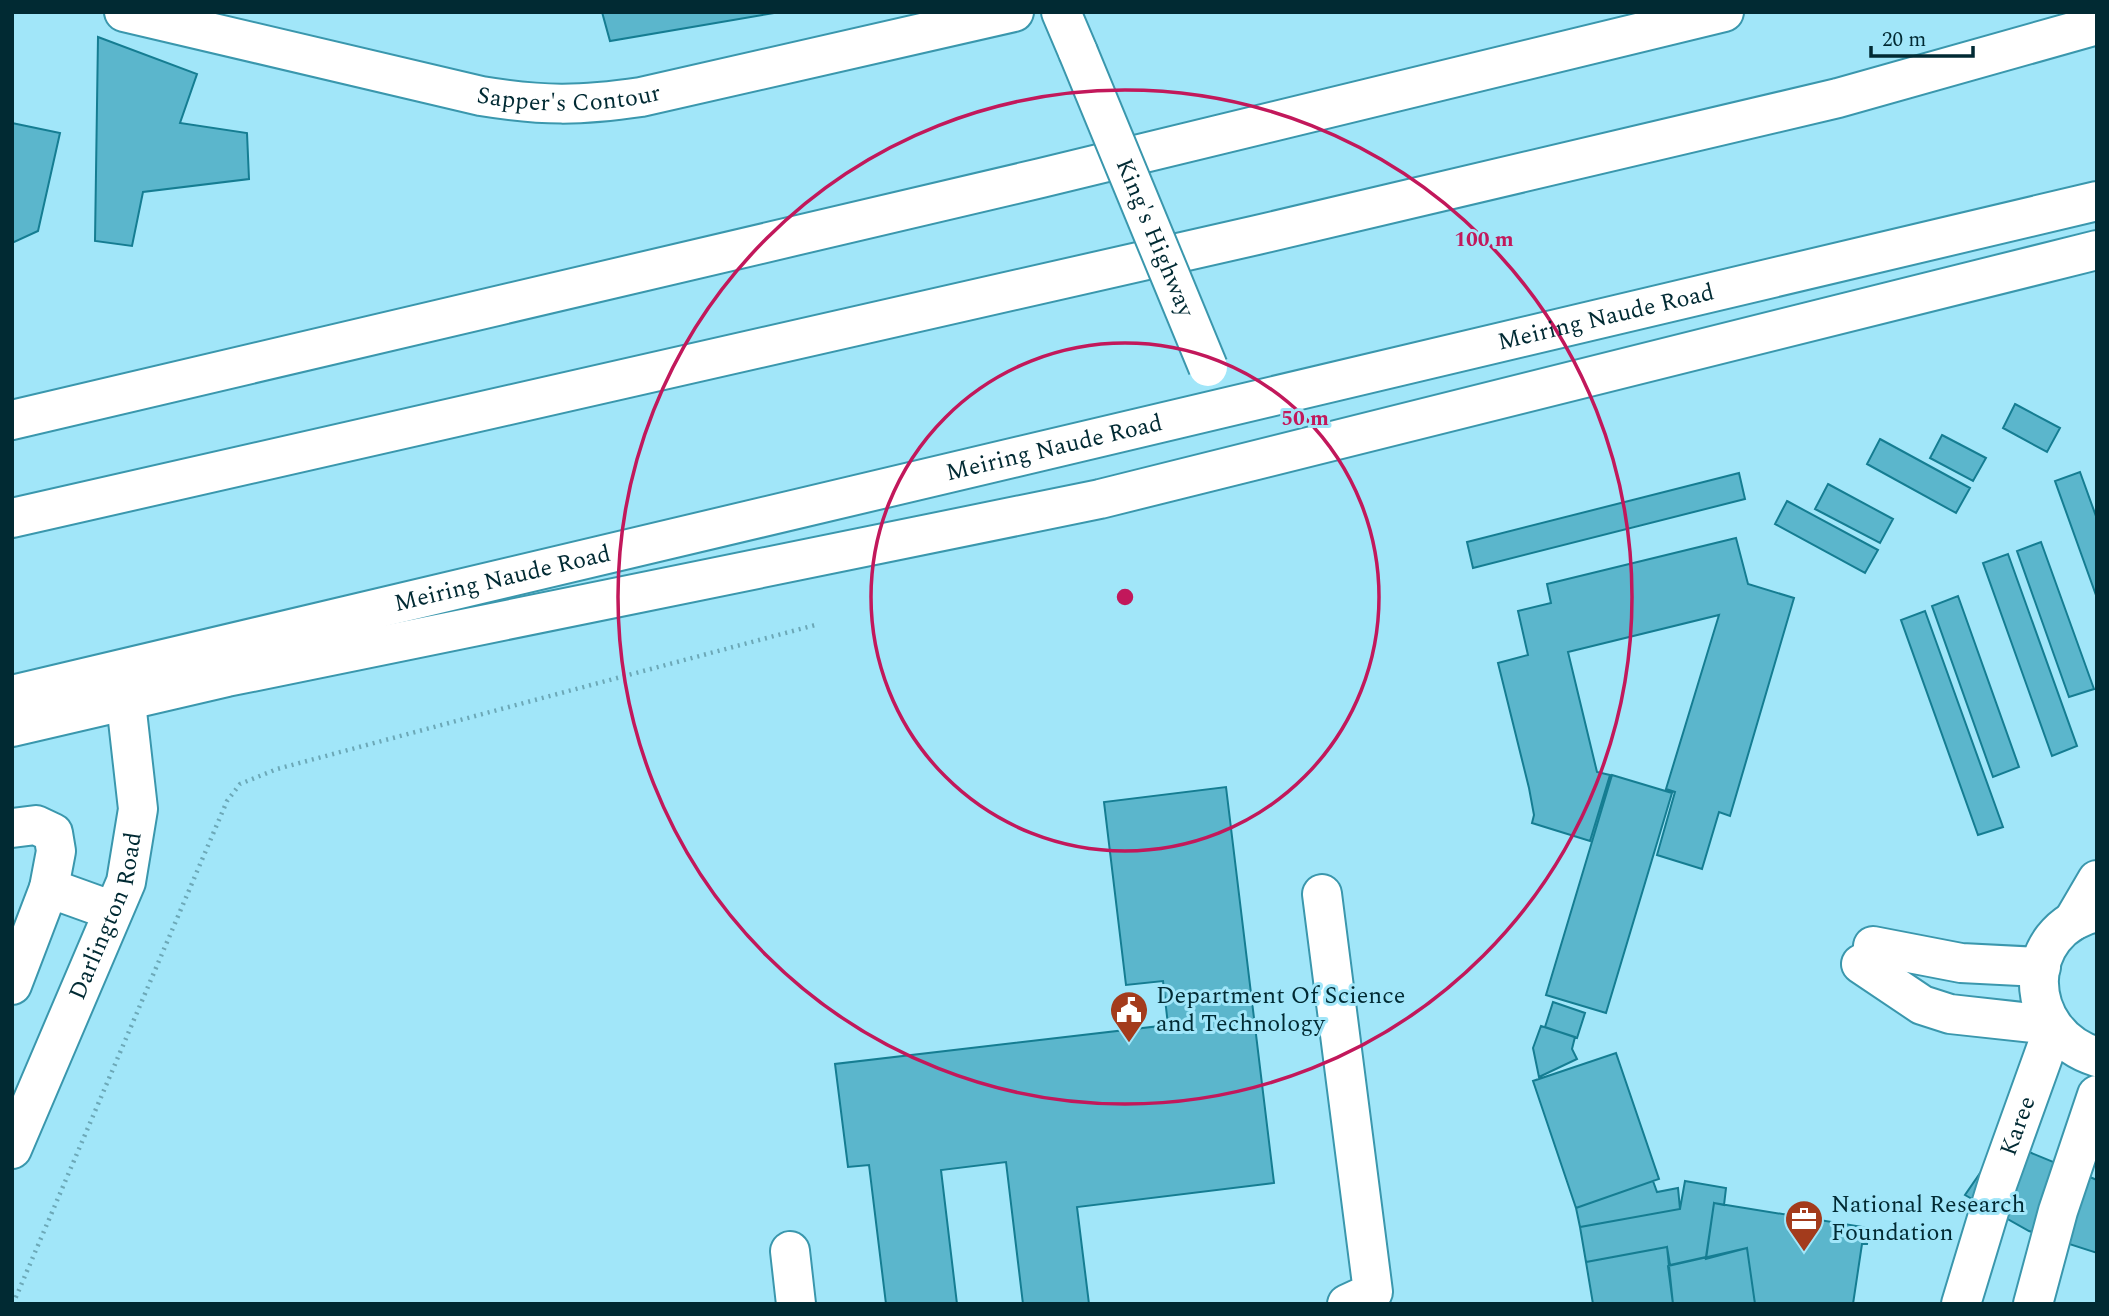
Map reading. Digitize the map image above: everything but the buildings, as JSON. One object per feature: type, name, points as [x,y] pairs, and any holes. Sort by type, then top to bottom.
[{"type":"main road","name":"Sapper's Contour","points":[[124,12],[481,96],[540,105],[585,105],[641,97],[1014,12]]},
{"type":"main road","name":"King's Highway","points":[[1061,12],[1208,367],[1241,465]]},
{"type":"main road","points":[[12,420],[1014,185],[1724,12]]},
{"type":"main road","points":[[12,519],[1231,241],[1838,98],[2097,25]]},
{"type":"main road","name":"Meiring Naude Road","points":[[12,727],[124,685],[1221,409],[2097,201]]},
{"type":"main road","name":"Meiring Naude Road","points":[[12,695],[124,685],[1100,499],[2097,250]]},
{"type":"main road","name":"Darlington Road","points":[[12,1149],[126,882],[138,809],[124,685]]},
{"type":"main road","points":[[12,828],[36,825],[53,833],[56,851],[49,888],[12,985]]},
{"type":"main road","points":[[2097,880],[2085,916],[2053,941],[2041,967],[2039,997],[2051,1027],[2077,1051],[2097,1057]]},
{"type":"main road","points":[[49,888],[113,911]]},
{"type":"main road","points":[[1322,894],[1368,1300]]},
{"type":"main road","points":[[2041,967],[1867,955],[1922,1005],[1951,1014],[2051,1027]]},
{"type":"main road","name":"Karee","points":[[1961,1304],[1998,1182],[2051,1027]]},
{"type":"main road","points":[[2034,1304],[2088,1150],[2097,1095]]},
{"type":"main road","points":[[790,1251],[796,1304]]},
{"type":"path","points":[[13,1304],[227,801],[240,784],[277,769],[819,624]]},
{"type":"place","name":"Department Of Science and Technology","points":[[1129,1044]]},
{"type":"place","name":"National Research Foundation","points":[[1804,1253]]}]
